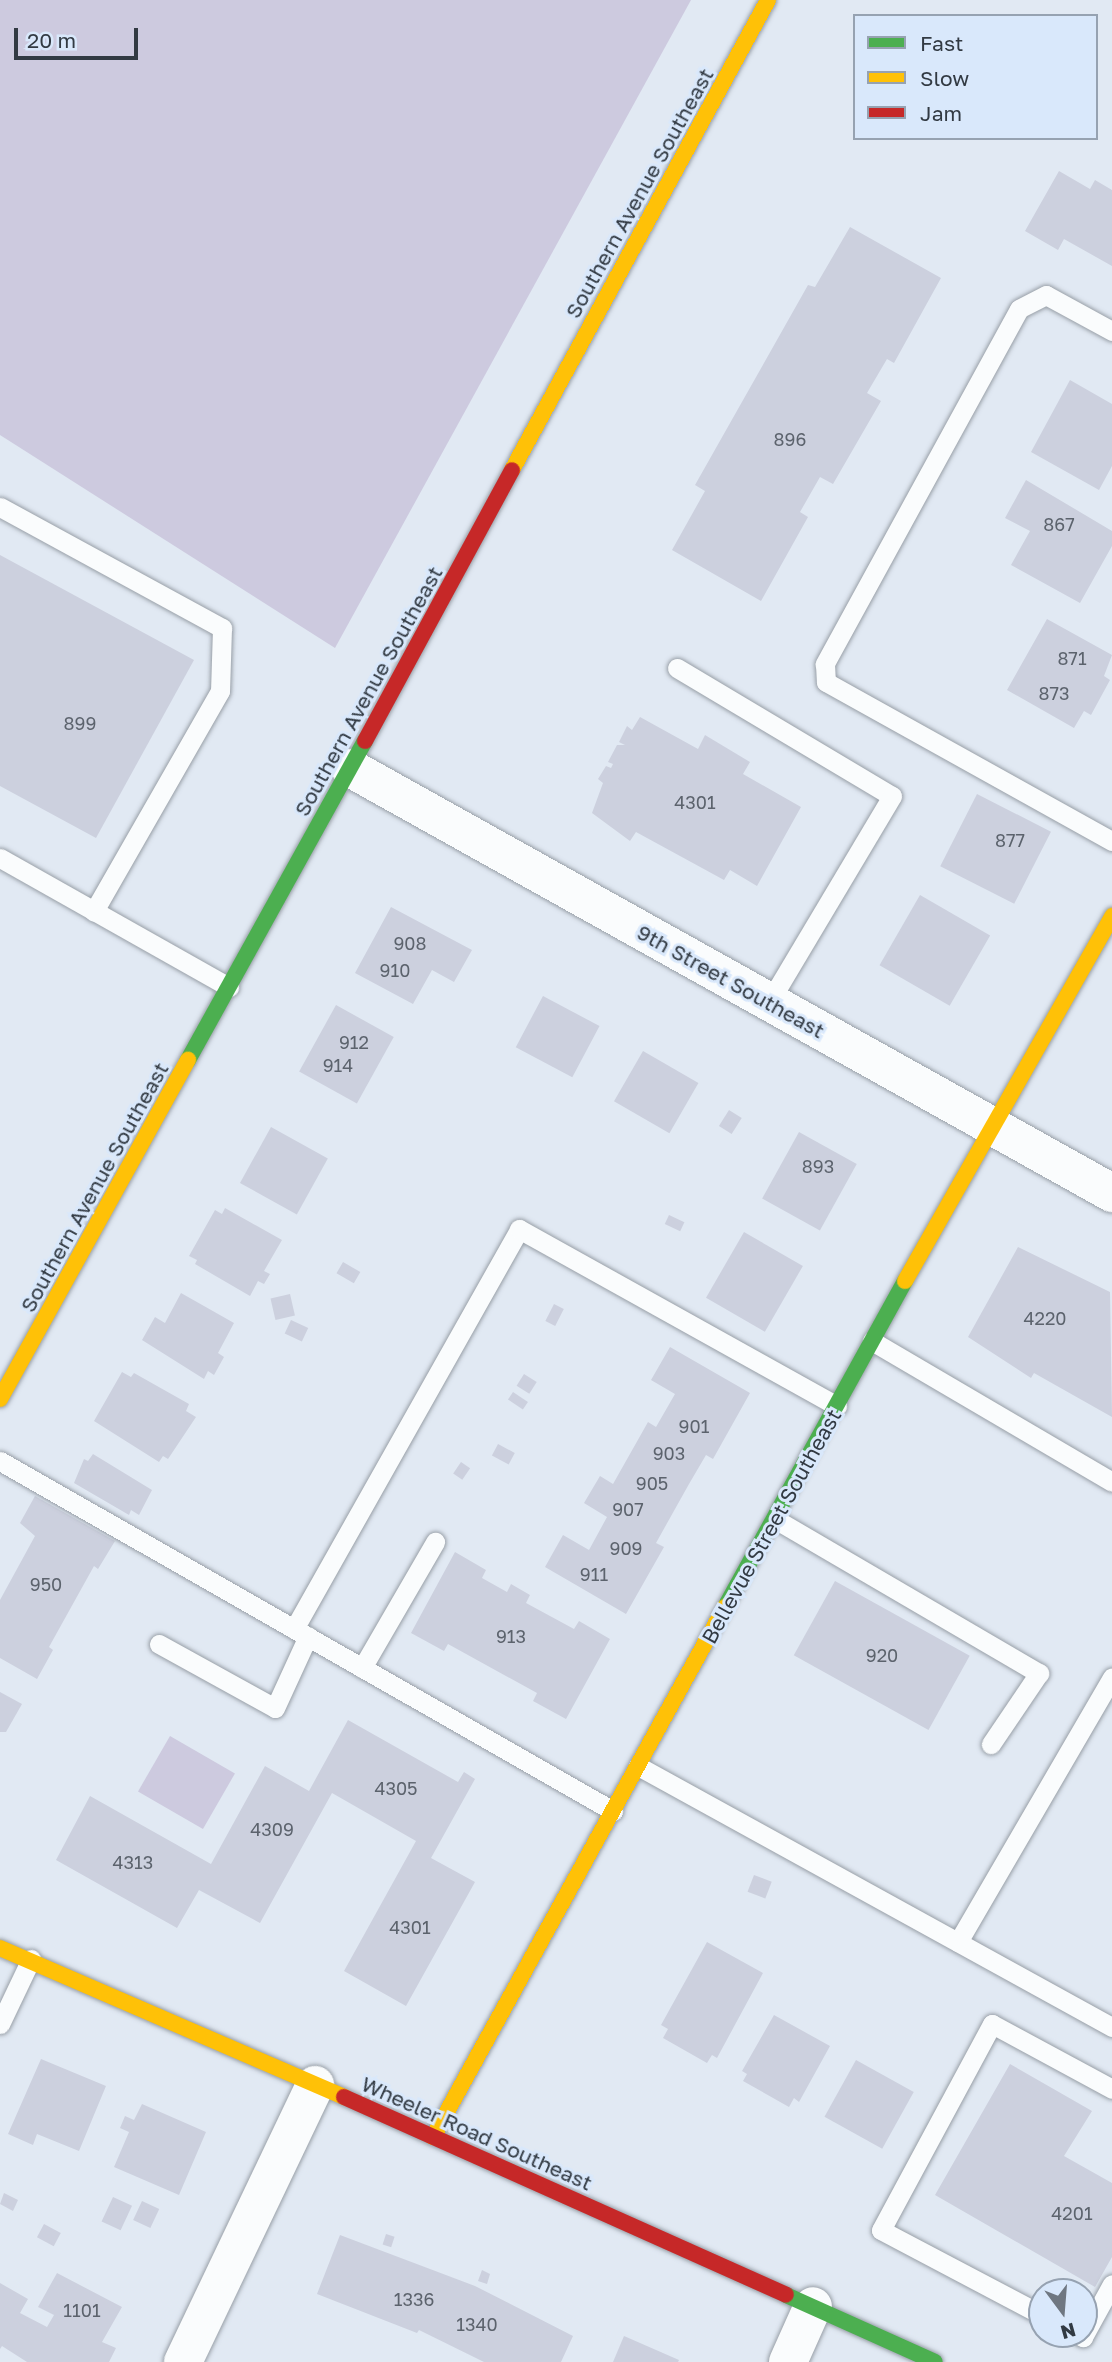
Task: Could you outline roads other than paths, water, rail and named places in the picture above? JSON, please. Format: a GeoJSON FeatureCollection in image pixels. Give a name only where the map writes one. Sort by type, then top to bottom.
{"type":"FeatureCollection","features":[{"type":"Feature","properties":{"kind":"main road","name":"Southern Avenue Southeast"},"geometry":{"type":"LineString","coordinates":[[0,1399],[350,768],[768,0]]}},
{"type":"Feature","properties":{"kind":"main road","name":"Bellevue Street Southeast"},"geometry":{"type":"LineString","coordinates":[[433,2137],[991,1126],[1112,916]]}},
{"type":"Feature","properties":{"kind":"main road","name":"Wheeler Road Southeast"},"geometry":{"type":"LineString","coordinates":[[0,1948],[31,1959],[935,2362]]}},
{"type":"Feature","properties":{"kind":"street","name":"9th Street Southeast"},"geometry":{"type":"LineString","coordinates":[[350,768],[1112,1193]]}},
{"type":"Feature","properties":{"kind":"street"},"geometry":{"type":"LineString","coordinates":[[183,2362],[315,2085]]}},
{"type":"Feature","properties":{"kind":"street"},"geometry":{"type":"LineString","coordinates":[[788,2362],[813,2306]]}},
{"type":"Feature","properties":{"kind":"lane"},"geometry":{"type":"LineString","coordinates":[[1112,331],[1046,295],[1019,309],[825,664],[826,682],[1112,841]]}},
{"type":"Feature","properties":{"kind":"lane"},"geometry":{"type":"LineString","coordinates":[[0,508],[222,628],[220,691],[94,911]]}},
{"type":"Feature","properties":{"kind":"lane"},"geometry":{"type":"LineString","coordinates":[[677,668],[892,796],[769,1002]]}},
{"type":"Feature","properties":{"kind":"lane"},"geometry":{"type":"LineString","coordinates":[[0,859],[229,987]]}},
{"type":"Feature","properties":{"kind":"lane"},"geometry":{"type":"LineString","coordinates":[[159,1644],[275,1708],[301,1632],[519,1229],[837,1406]]}},
{"type":"Feature","properties":{"kind":"lane"},"geometry":{"type":"LineString","coordinates":[[872,1341],[1112,1482]]}},
{"type":"Feature","properties":{"kind":"lane"},"geometry":{"type":"LineString","coordinates":[[0,1461],[613,1811]]}},
{"type":"Feature","properties":{"kind":"lane"},"geometry":{"type":"LineString","coordinates":[[775,1519],[1040,1674],[991,1744]]}},
{"type":"Feature","properties":{"kind":"lane"},"geometry":{"type":"LineString","coordinates":[[362,1668],[435,1542]]}},
{"type":"Feature","properties":{"kind":"lane"},"geometry":{"type":"LineString","coordinates":[[958,1942],[1112,1677]]}},
{"type":"Feature","properties":{"kind":"lane"},"geometry":{"type":"LineString","coordinates":[[638,1766],[1112,2027]]}},
{"type":"Feature","properties":{"kind":"lane"},"geometry":{"type":"LineString","coordinates":[[0,2024],[31,1959]]}},
{"type":"Feature","properties":{"kind":"lane"},"geometry":{"type":"LineString","coordinates":[[1028,2308],[881,2230],[992,2024],[1112,2088]]}},
{"type":"Feature","properties":{"kind":"lane"},"geometry":{"type":"LineString","coordinates":[[1098,2310],[1112,2284]]}}]}
